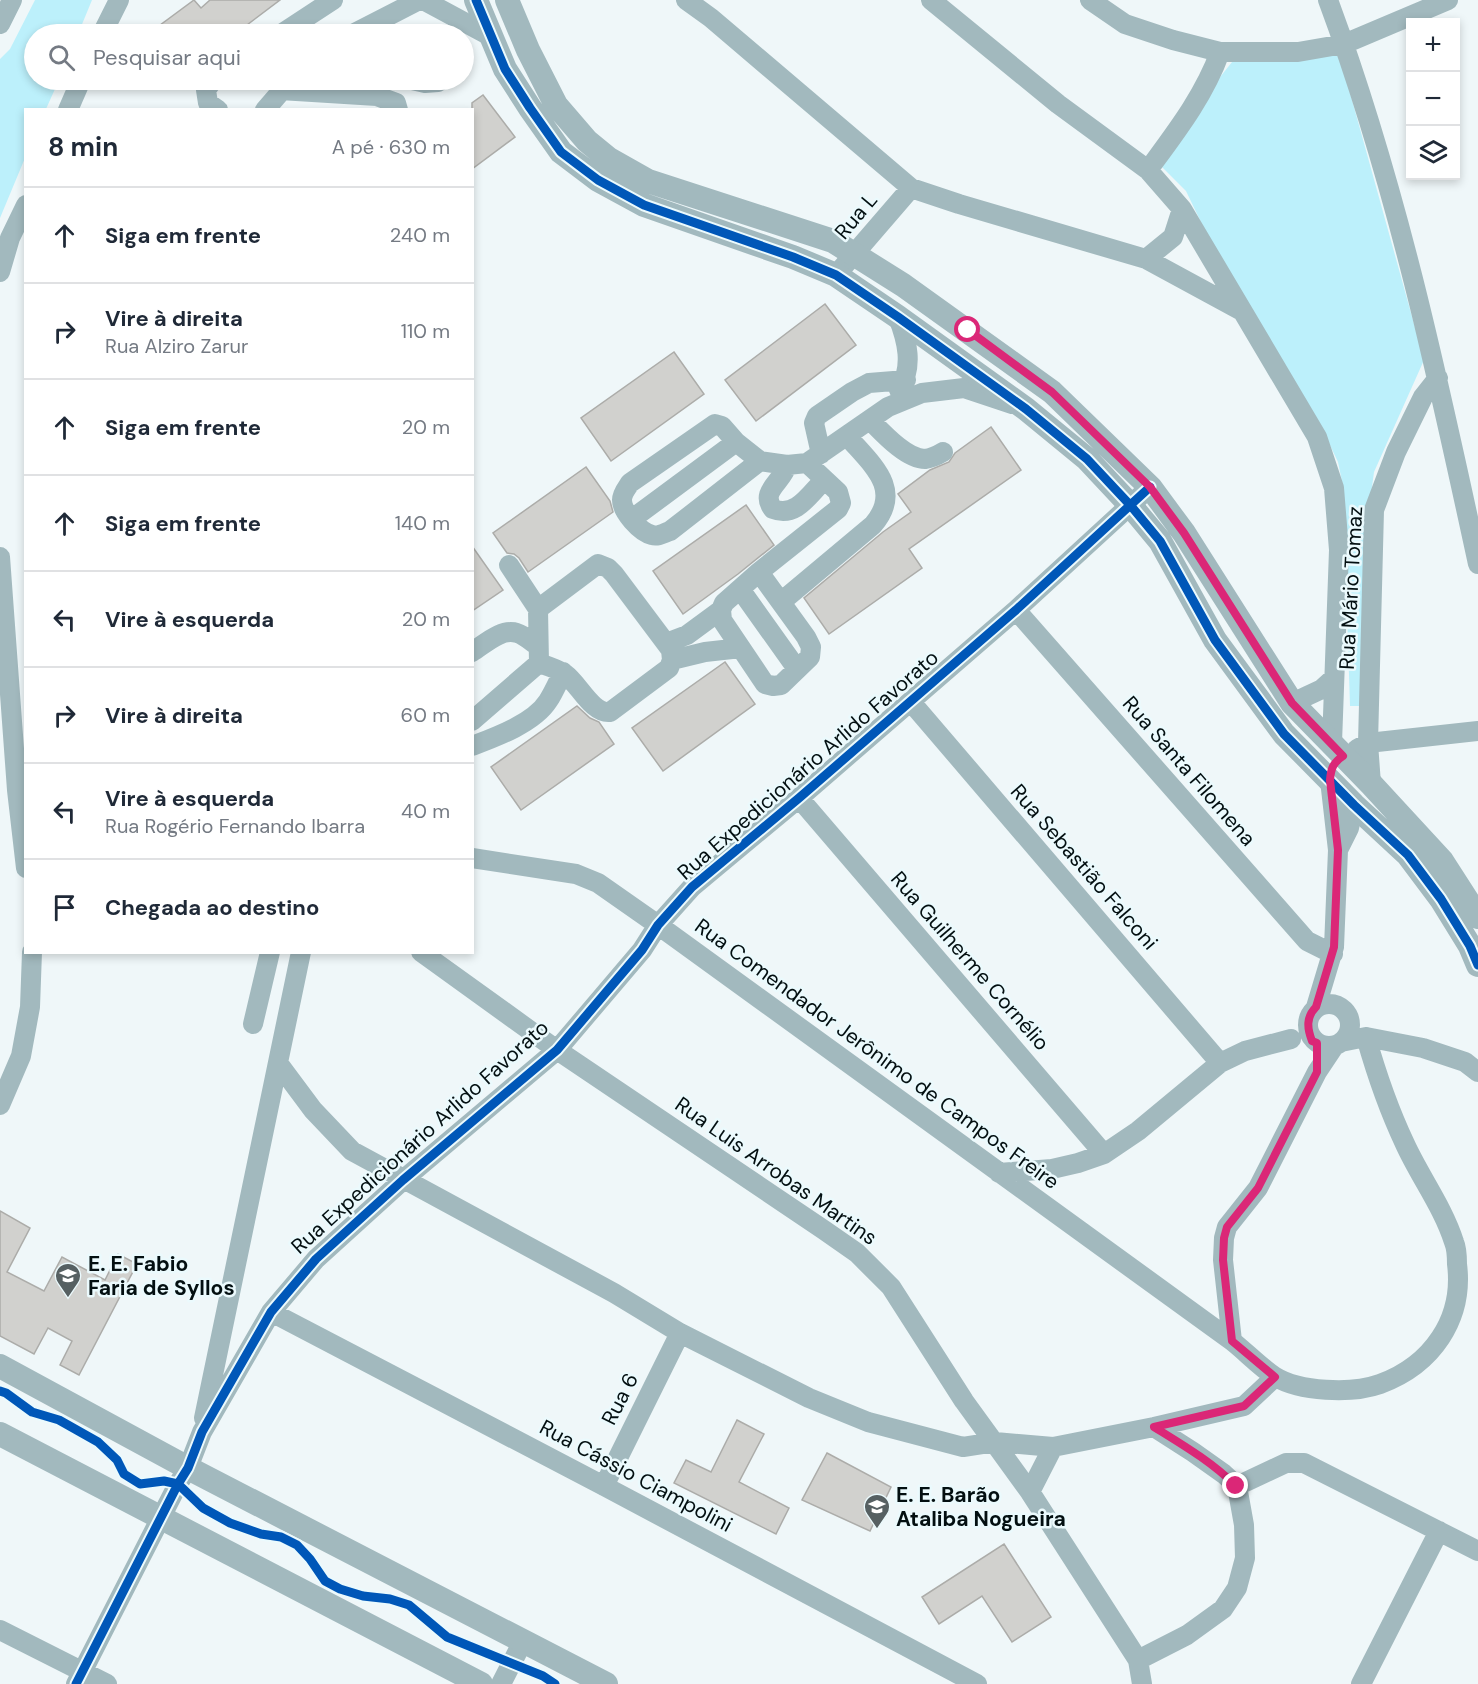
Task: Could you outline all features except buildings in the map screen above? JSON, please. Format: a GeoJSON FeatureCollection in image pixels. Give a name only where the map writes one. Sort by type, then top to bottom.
{"type":"FeatureCollection","features":[{"type":"Feature","properties":{"kind":"street"},"geometry":{"type":"LineString","coordinates":[[0,24],[12,0]]}},
{"type":"Feature","properties":{"kind":"street"},"geometry":{"type":"LineString","coordinates":[[107,24],[118,0]]}},
{"type":"Feature","properties":{"kind":"street"},"geometry":{"type":"LineString","coordinates":[[296,24],[333,0]]}},
{"type":"Feature","properties":{"kind":"street"},"geometry":{"type":"LineString","coordinates":[[380,24],[421,0],[467,24]]}},
{"type":"Feature","properties":{"kind":"street"},"geometry":{"type":"LineString","coordinates":[[476,0],[505,69],[561,152],[598,180],[644,205],[794,257],[836,275],[1026,409],[1087,459],[1160,541],[1215,640],[1284,734],[1353,806],[1408,855],[1441,899],[1470,946],[1478,965]]}},
{"type":"Feature","properties":{"kind":"street"},"geometry":{"type":"LineString","coordinates":[[507,0],[528,50],[556,105],[587,141],[609,159],[648,181],[833,241],[903,285],[1052,392],[1150,487],[1184,533],[1292,703],[1442,861],[1478,918]]}},
{"type":"Feature","properties":{"kind":"street"},"geometry":{"type":"LineString","coordinates":[[686,0],[711,18],[911,188],[1146,259],[1240,310]]}},
{"type":"Feature","properties":{"kind":"street"},"geometry":{"type":"LineString","coordinates":[[931,0],[1059,104],[1148,170],[1182,209],[1317,437],[1334,488],[1339,550],[1333,679],[1337,749],[1330,780],[1338,850],[1333,954],[1317,1072],[1258,1188],[1227,1227],[1224,1238],[1223,1260],[1232,1341]]}},
{"type":"Feature","properties":{"kind":"street"},"geometry":{"type":"LineString","coordinates":[[1090,0],[1125,24],[1220,52],[1298,52],[1344,44],[1448,0]]}},
{"type":"Feature","properties":{"kind":"street"},"geometry":{"type":"LineString","coordinates":[[1328,0],[1344,44],[1395,209],[1438,378],[1478,564]]}},
{"type":"Feature","properties":{"kind":"street"},"geometry":{"type":"LineString","coordinates":[[474,28],[490,36]]}},
{"type":"Feature","properties":{"kind":"street"},"geometry":{"type":"LineString","coordinates":[[1148,170],[1192,110],[1211,76],[1220,52]]}},
{"type":"Feature","properties":{"kind":"street"},"geometry":{"type":"LineString","coordinates":[[69,108],[77,90]]}},
{"type":"Feature","properties":{"kind":"street"},"geometry":{"type":"LineString","coordinates":[[206,90],[208,102],[216,108]]}},
{"type":"Feature","properties":{"kind":"street"},"geometry":{"type":"LineString","coordinates":[[267,108],[282,90]]}},
{"type":"Feature","properties":{"kind":"street"},"geometry":{"type":"LineString","coordinates":[[327,90],[377,96],[396,103],[397,108]]}},
{"type":"Feature","properties":{"kind":"street","name":"Rua L"},"geometry":{"type":"LineString","coordinates":[[836,275],[911,188]]}},
{"type":"Feature","properties":{"kind":"street"},"geometry":{"type":"LineString","coordinates":[[0,272],[10,238],[24,209]]}},
{"type":"Feature","properties":{"kind":"street"},"geometry":{"type":"LineString","coordinates":[[1146,259],[1173,237],[1182,209]]}},
{"type":"Feature","properties":{"kind":"street"},"geometry":{"type":"LineString","coordinates":[[888,407],[906,380],[908,359],[906,338],[898,317]]}},
{"type":"Feature","properties":{"kind":"street","name":"Rua Mário Tomaz"},"geometry":{"type":"LineString","coordinates":[[1371,784],[1368,744],[1374,510],[1400,443],[1423,397],[1438,378]]}},
{"type":"Feature","properties":{"kind":"street"},"geometry":{"type":"LineString","coordinates":[[759,572],[811,647],[810,657],[781,685],[772,687],[765,684],[722,620],[721,610],[724,603],[759,572],[838,509],[841,503],[838,492],[824,480],[814,459],[814,423],[817,416],[869,383],[906,380]]}},
{"type":"Feature","properties":{"kind":"street"},"geometry":{"type":"LineString","coordinates":[[760,461],[670,531],[661,535],[653,536],[645,532],[624,509],[622,500],[624,491],[630,483],[715,424],[722,426],[736,442],[760,461],[787,465],[814,459],[888,407],[922,393],[964,388],[1026,409]]}},
{"type":"Feature","properties":{"kind":"street"},"geometry":{"type":"LineString","coordinates":[[870,420],[890,441],[914,456],[924,459],[943,452]]}},
{"type":"Feature","properties":{"kind":"street"},"geometry":{"type":"LineString","coordinates":[[781,602],[873,525],[882,514],[886,502],[885,489],[879,473],[847,436]]}},
{"type":"Feature","properties":{"kind":"street"},"geometry":{"type":"LineString","coordinates":[[632,519],[736,442]]}},
{"type":"Feature","properties":{"kind":"street"},"geometry":{"type":"LineString","coordinates":[[787,465],[768,494],[768,502],[772,509],[788,512],[797,508],[824,480]]}},
{"type":"Feature","properties":{"kind":"street","name":"Rua Expedicionário Arlido Favorato"},"geometry":{"type":"LineString","coordinates":[[79,1678],[188,1468],[202,1432],[271,1312],[316,1259],[404,1180],[557,1050],[642,950],[658,925],[692,887],[911,702],[1016,610],[1150,487]]}},
{"type":"Feature","properties":{"kind":"street"},"geometry":{"type":"LineString","coordinates":[[0,557],[11,660],[24,837]]}},
{"type":"Feature","properties":{"kind":"street"},"geometry":{"type":"LineString","coordinates":[[474,651],[500,634],[517,633],[539,654],[574,681],[597,710],[604,713],[610,712],[669,668],[669,651],[608,568],[598,564],[538,609]]}},
{"type":"Feature","properties":{"kind":"street"},"geometry":{"type":"LineString","coordinates":[[474,717],[539,654],[538,609],[509,565]]}},
{"type":"Feature","properties":{"kind":"street"},"geometry":{"type":"LineString","coordinates":[[740,589],[797,669]]}},
{"type":"Feature","properties":{"kind":"street"},"geometry":{"type":"LineString","coordinates":[[669,651],[721,610]]}},
{"type":"Feature","properties":{"kind":"street","name":"Rua Santa Filomena"},"geometry":{"type":"LineString","coordinates":[[1016,610],[1307,941],[1333,954]]}},
{"type":"Feature","properties":{"kind":"street"},"geometry":{"type":"LineString","coordinates":[[669,651],[705,652],[741,648]]}},
{"type":"Feature","properties":{"kind":"street"},"geometry":{"type":"LineString","coordinates":[[474,745],[500,735],[536,713],[547,703],[563,672]]}},
{"type":"Feature","properties":{"kind":"street"},"geometry":{"type":"LineString","coordinates":[[1292,703],[1322,689],[1333,679]]}},
{"type":"Feature","properties":{"kind":"street","name":"Rua Sebastião Falconi"},"geometry":{"type":"LineString","coordinates":[[911,702],[1220,1063]]}},
{"type":"Feature","properties":{"kind":"street"},"geometry":{"type":"LineString","coordinates":[[1337,749],[1478,731]]}},
{"type":"Feature","properties":{"kind":"street"},"geometry":{"type":"LineString","coordinates":[[1338,850],[1349,828],[1353,806],[1369,791],[1371,784]]}},
{"type":"Feature","properties":{"kind":"street","name":"Rua Guilherme Cornélio"},"geometry":{"type":"LineString","coordinates":[[799,798],[1104,1154]]}},
{"type":"Feature","properties":{"kind":"street","name":"Rua Comendador Jerônimo de Campos Freire"},"geometry":{"type":"LineString","coordinates":[[474,858],[576,874],[598,883],[1232,1341],[1275,1377]]}},
{"type":"Feature","properties":{"kind":"street"},"geometry":{"type":"LineString","coordinates":[[0,1105],[21,1056],[30,1007],[32,954]]}},
{"type":"Feature","properties":{"kind":"street"},"geometry":{"type":"LineString","coordinates":[[253,1024],[270,954]]}},
{"type":"Feature","properties":{"kind":"street"},"geometry":{"type":"LineString","coordinates":[[202,1432],[301,954]]}},
{"type":"Feature","properties":{"kind":"street","name":"Rua Luis Arrobas Martins"},"geometry":{"type":"LineString","coordinates":[[424,954],[557,1050],[857,1253],[891,1287],[964,1401],[1030,1492],[1138,1660],[1142,1684]]}},
{"type":"Feature","properties":{"kind":"street"},"geometry":{"type":"LineString","coordinates":[[1321,1034],[1346,1037],[1345,1016],[1333,954]]}},
{"type":"Feature","properties":{"kind":"street"},"geometry":{"type":"LineString","coordinates":[[278,1063],[313,1110],[352,1151],[603,1287],[680,1333],[809,1398],[868,1422],[963,1447],[995,1442],[1053,1447],[1244,1406],[1275,1377],[1305,1387],[1326,1390],[1349,1390],[1377,1385],[1396,1378],[1416,1366],[1436,1345],[1457,1302],[1459,1278],[1455,1243],[1395,1122],[1380,1086],[1366,1037],[1345,1016],[1326,1004],[1321,1034]]}},
{"type":"Feature","properties":{"kind":"street"},"geometry":{"type":"LineString","coordinates":[[999,1173],[1052,1169],[1104,1154],[1138,1131],[1220,1063],[1245,1051],[1292,1039],[1321,1034],[1366,1037],[1423,1048],[1474,1065]]}},
{"type":"Feature","properties":{"kind":"street","name":"Rua Cássio Ciampolini"},"geometry":{"type":"LineString","coordinates":[[271,1312],[977,1684]]}},
{"type":"Feature","properties":{"kind":"street","name":"Rua 6"},"geometry":{"type":"LineString","coordinates":[[604,1486],[680,1333]]}},
{"type":"Feature","properties":{"kind":"street"},"geometry":{"type":"LineString","coordinates":[[0,1366],[188,1468],[606,1684]]}},
{"type":"Feature","properties":{"kind":"street"},"geometry":{"type":"LineString","coordinates":[[1138,1660],[1187,1635],[1223,1609],[1237,1588],[1245,1558],[1244,1525],[1236,1486],[1224,1474],[1154,1427]]}},
{"type":"Feature","properties":{"kind":"street"},"geometry":{"type":"LineString","coordinates":[[0,1434],[481,1684]]}},
{"type":"Feature","properties":{"kind":"street"},"geometry":{"type":"LineString","coordinates":[[1030,1492],[1053,1447]]}},
{"type":"Feature","properties":{"kind":"street"},"geometry":{"type":"LineString","coordinates":[[1236,1486],[1286,1463],[1304,1463],[1478,1551]]}},
{"type":"Feature","properties":{"kind":"street"},"geometry":{"type":"LineString","coordinates":[[1364,1683],[1439,1531]]}},
{"type":"Feature","properties":{"kind":"street"},"geometry":{"type":"LineString","coordinates":[[0,1630],[79,1678],[107,1684]]}},
{"type":"Feature","properties":{"kind":"street"},"geometry":{"type":"LineString","coordinates":[[501,1684],[524,1641]]}},
{"type":"Feature","properties":{"kind":"shaded area"},"geometry":{"type":"Polygon","coordinates":[[[35,0],[92,0],[82,24],[24,24],[24,90],[55,90],[46,108],[24,108],[24,160],[0,218],[0,59],[10,49],[35,0]]]}},
{"type":"Feature","properties":{"kind":"shaded area"},"geometry":{"type":"Polygon","coordinates":[[[1339,53],[1424,360],[1374,472],[1368,517],[1366,706],[1350,706],[1343,486],[1338,462],[1319,422],[1224,270],[1186,191],[1161,166],[1170,140],[1236,57],[1339,53]]]}},
{"type":"Feature","properties":{"kind":"cycle path"},"geometry":{"type":"LineString","coordinates":[[476,0],[505,69],[530,108],[561,152],[598,180],[644,205],[793,257],[836,275],[1026,409],[1087,459],[1160,541],[1215,640],[1284,734],[1354,805],[1408,855],[1441,899],[1470,946],[1478,965]]}},
{"type":"Feature","properties":{"kind":"cycle path"},"geometry":{"type":"LineString","coordinates":[[76,1684],[188,1468],[202,1432],[271,1312],[316,1259],[403,1180],[557,1050],[642,950],[658,925],[692,887],[799,798],[1016,610],[1150,487]]}},
{"type":"Feature","properties":{"kind":"cycle path"},"geometry":{"type":"LineString","coordinates":[[0,1391],[32,1412],[59,1420],[98,1442],[117,1460],[124,1474],[140,1484],[164,1481],[178,1484],[203,1508],[230,1523],[261,1534],[281,1537],[297,1545],[325,1581],[340,1589],[409,1605],[447,1637],[543,1676],[555,1684]]}},
{"type":"Feature","properties":{"kind":"place","name":"E. E. Fabio Faria de Syllos"},"geometry":{"type":"Point","coordinates":[68,1299]}},
{"type":"Feature","properties":{"kind":"place","name":"E. E. Barão Ataliba Nogueira"},"geometry":{"type":"Point","coordinates":[877,1530]}},
{"type":"Feature","properties":{"kind":"route"},"geometry":{"type":"LineString","coordinates":[[968,330],[1052,392],[1150,487],[1184,533],[1292,703],[1343,756],[1335,761],[1331,768],[1330,780],[1338,850],[1334,947],[1316,1007],[1307,1023],[1312,1041],[1317,1043],[1317,1072],[1258,1188],[1227,1227],[1224,1238],[1223,1260],[1232,1341],[1275,1377],[1244,1406],[1154,1427],[1224,1474],[1236,1486]]}}]}
